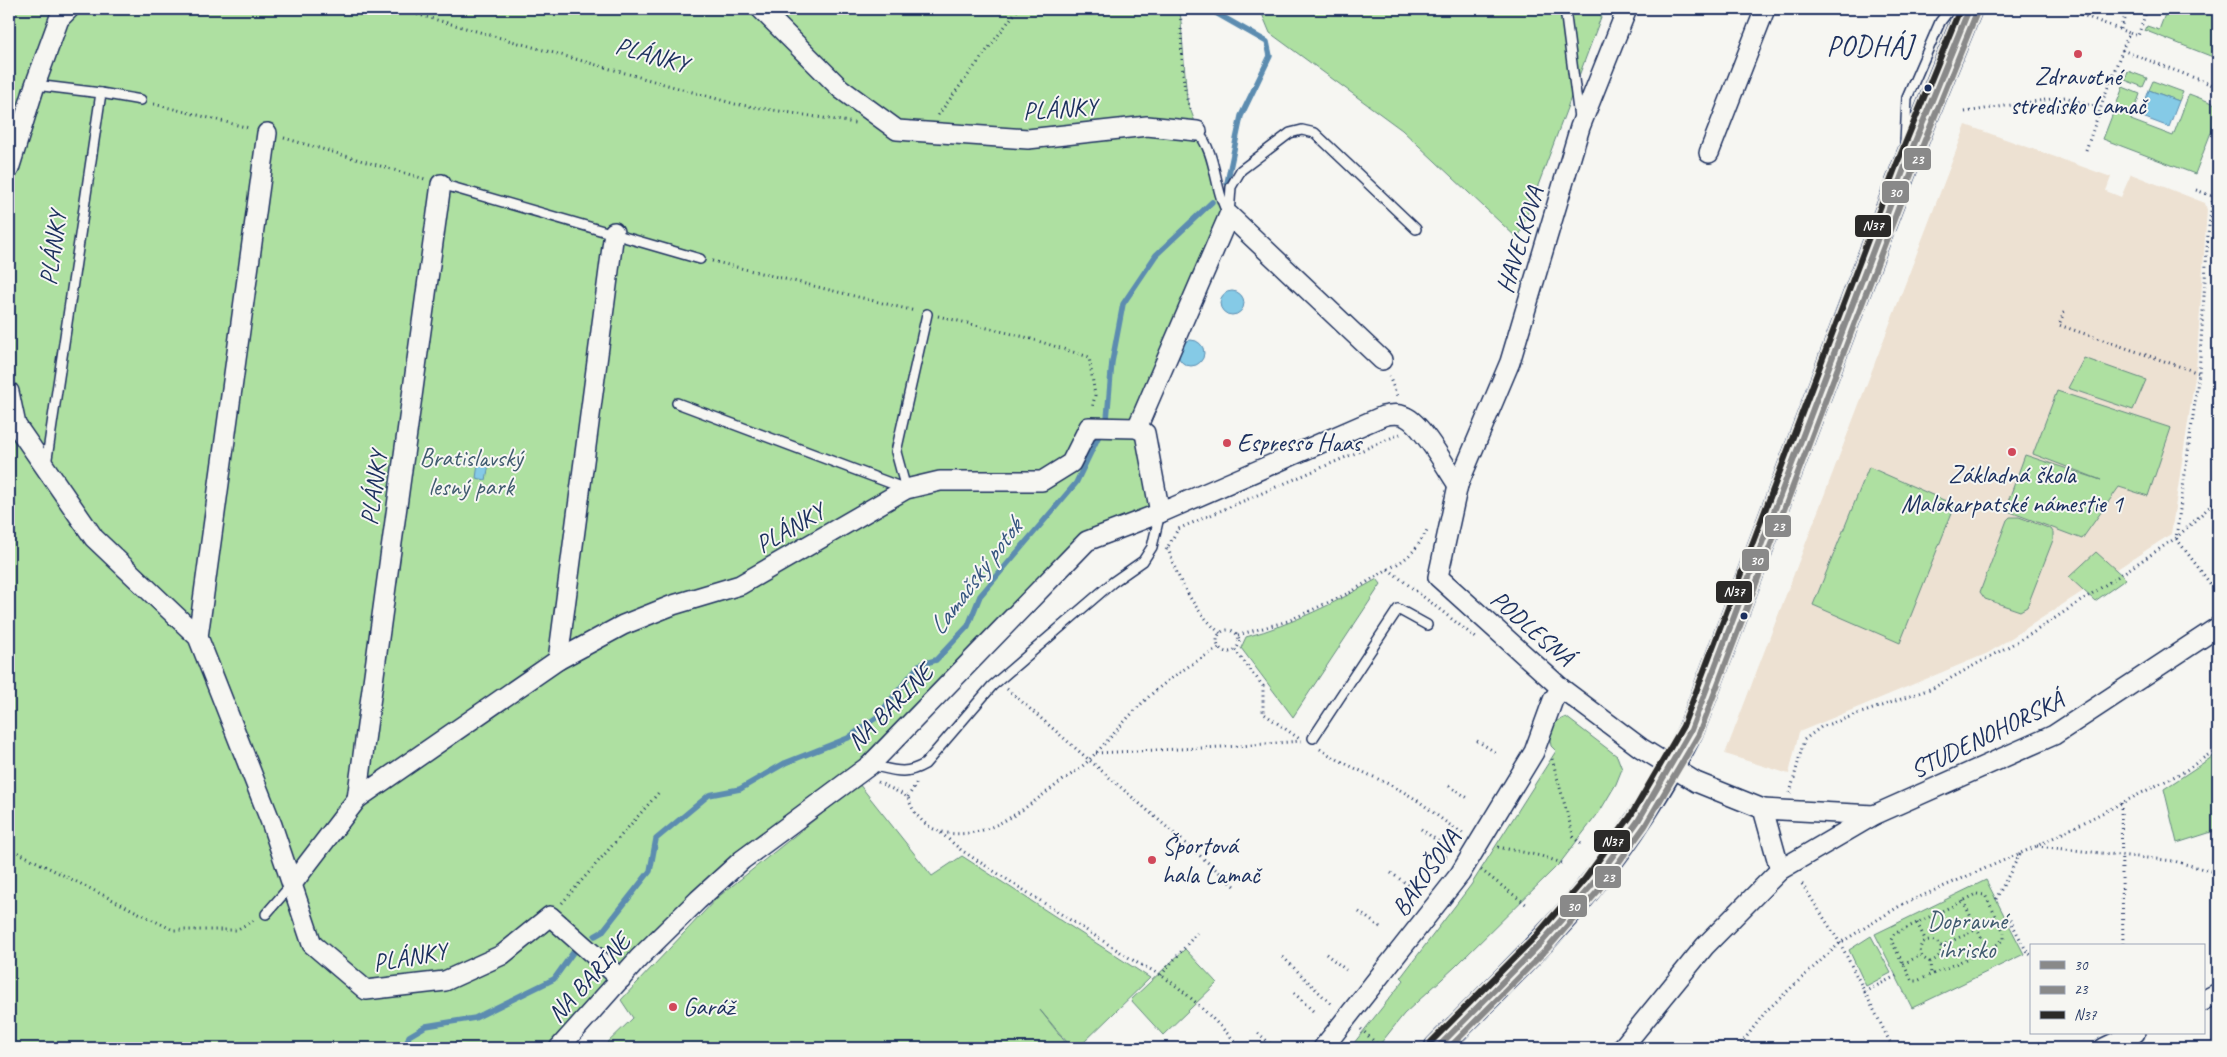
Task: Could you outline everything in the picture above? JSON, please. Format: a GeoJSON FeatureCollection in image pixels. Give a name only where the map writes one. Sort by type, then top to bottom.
{"type":"FeatureCollection","features":[{"type":"Feature","properties":{"kind":"street"},"geometry":{"type":"LineString","coordinates":[[9,169],[35,85],[59,19],[69,9]]}},
{"type":"Feature","properties":{"kind":"street","name":"PLÁNKY"},"geometry":{"type":"LineString","coordinates":[[761,9],[841,89],[897,130],[1028,139],[1147,126],[1197,131]]}},
{"type":"Feature","properties":{"kind":"street","name":"HAVELKOVA"},"geometry":{"type":"LineString","coordinates":[[1458,485],[1510,362],[1580,127],[1627,9]]}},
{"type":"Feature","properties":{"kind":"street"},"geometry":{"type":"LineString","coordinates":[[1709,153],[1765,9]]}},
{"type":"Feature","properties":{"kind":"street"},"geometry":{"type":"LineString","coordinates":[[1438,1048],[1574,906],[1626,838],[1672,768],[1691,730],[1904,169],[1968,9]]}},
{"type":"Feature","properties":{"kind":"street","name":"PLÁNKY"},"geometry":{"type":"LineString","coordinates":[[198,637],[267,133]]}},
{"type":"Feature","properties":{"kind":"street","name":"PLÁNKY"},"geometry":{"type":"LineString","coordinates":[[357,799],[441,184]]}},
{"type":"Feature","properties":{"kind":"street"},"geometry":{"type":"LineString","coordinates":[[1137,428],[1230,215],[1382,360]]}},
{"type":"Feature","properties":{"kind":"street"},"geometry":{"type":"LineString","coordinates":[[558,660],[614,232]]}},
{"type":"Feature","properties":{"kind":"street","name":"PLÁNKY"},"geometry":{"type":"LineString","coordinates":[[9,392],[16,425],[45,470],[94,538],[198,637],[272,826],[312,944],[366,990],[445,981],[502,955],[550,916]]}},
{"type":"Feature","properties":{"kind":"street","name":"NA BARINE"},"geometry":{"type":"LineString","coordinates":[[559,1048],[621,979],[698,900],[742,860],[864,769],[1087,542],[1160,513],[1384,416],[1395,414],[1407,417],[1420,429],[1458,485]]}},
{"type":"Feature","properties":{"kind":"street"},"geometry":{"type":"LineString","coordinates":[[1090,426],[1137,428],[1145,433],[1160,513]]}},
{"type":"Feature","properties":{"kind":"street","name":"PLÁNKY"},"geometry":{"type":"LineString","coordinates":[[292,884],[357,799],[558,660],[624,625],[648,615],[673,605],[740,586],[906,489],[940,481],[1042,481],[1072,463],[1090,426]]}},
{"type":"Feature","properties":{"kind":"street","name":"PODLESNÁ"},"geometry":{"type":"LineString","coordinates":[[1458,485],[1438,577],[1561,688],[1641,748],[1672,768]]}},
{"type":"Feature","properties":{"kind":"street","name":"STUDENOHORSKÁ"},"geometry":{"type":"LineString","coordinates":[[1622,1048],[1705,946],[1780,870],[1874,815],[2054,735],[2218,627]]}},
{"type":"Feature","properties":{"kind":"street","name":"BAKOŠOVA"},"geometry":{"type":"LineString","coordinates":[[1324,1048],[1460,874],[1534,752],[1553,700],[1561,688]]}},
{"type":"Feature","properties":{"kind":"street","name":"STUDENOHORSKÁ"},"geometry":{"type":"LineString","coordinates":[[1672,768],[1696,782],[1763,809],[1874,815]]}},
{"type":"Feature","properties":{"kind":"street"},"geometry":{"type":"LineString","coordinates":[[1763,809],[1780,870]]}},
{"type":"Feature","properties":{"kind":"street"},"geometry":{"type":"LineString","coordinates":[[550,916],[621,979]]}},
{"type":"Feature","properties":{"kind":"street"},"geometry":{"type":"LineString","coordinates":[[2204,1000],[2218,993]]}},
{"type":"Feature","properties":{"kind":"street"},"geometry":{"type":"LineString","coordinates":[[2104,1048],[2133,1034]]}},
{"type":"Feature","properties":{"kind":"lane"},"geometry":{"type":"LineString","coordinates":[[1565,9],[1580,127]]}},
{"type":"Feature","properties":{"kind":"lane"},"geometry":{"type":"LineString","coordinates":[[1904,169],[1908,98],[1940,22],[1950,9]]}},
{"type":"Feature","properties":{"kind":"lane"},"geometry":{"type":"LineString","coordinates":[[35,85],[141,100]]}},
{"type":"Feature","properties":{"kind":"lane","name":"PLÁNKY"},"geometry":{"type":"LineString","coordinates":[[45,470],[101,93]]}},
{"type":"Feature","properties":{"kind":"lane"},"geometry":{"type":"LineString","coordinates":[[1230,215],[1231,187],[1241,170],[1290,133],[1302,130],[1315,133],[1416,229]]}},
{"type":"Feature","properties":{"kind":"lane"},"geometry":{"type":"LineString","coordinates":[[1197,131],[1206,141],[1222,202],[1230,215]]}},
{"type":"Feature","properties":{"kind":"lane"},"geometry":{"type":"LineString","coordinates":[[441,184],[700,258]]}},
{"type":"Feature","properties":{"kind":"lane"},"geometry":{"type":"LineString","coordinates":[[906,489],[896,452],[927,314]]}},
{"type":"Feature","properties":{"kind":"lane"},"geometry":{"type":"LineString","coordinates":[[677,403],[906,489]]}},
{"type":"Feature","properties":{"kind":"lane"},"geometry":{"type":"LineString","coordinates":[[864,769],[901,772],[912,771],[925,764],[992,686],[1113,582],[1143,561],[1152,547],[1160,513]]}},
{"type":"Feature","properties":{"kind":"lane"},"geometry":{"type":"LineString","coordinates":[[1311,740],[1398,610],[1427,625]]}},
{"type":"Feature","properties":{"kind":"lane","name":"PLÁNKY"},"geometry":{"type":"LineString","coordinates":[[266,914],[292,884]]}},
{"type":"Feature","properties":{"kind":"path","name":"PLÁNKY"},"geometry":{"type":"LineString","coordinates":[[398,9],[734,104],[859,124]]}},
{"type":"Feature","properties":{"kind":"path"},"geometry":{"type":"LineString","coordinates":[[926,132],[1018,9]]}},
{"type":"Feature","properties":{"kind":"path"},"geometry":{"type":"LineString","coordinates":[[1180,9],[1183,72],[1187,100],[1197,131]]}},
{"type":"Feature","properties":{"kind":"path"},"geometry":{"type":"LineString","coordinates":[[2067,9],[2138,36],[2147,9]]}},
{"type":"Feature","properties":{"kind":"path"},"geometry":{"type":"LineString","coordinates":[[2120,29],[2128,9]]}},
{"type":"Feature","properties":{"kind":"path"},"geometry":{"type":"LineString","coordinates":[[2086,150],[2129,33]]}},
{"type":"Feature","properties":{"kind":"path"},"geometry":{"type":"LineString","coordinates":[[2122,50],[2218,87]]}},
{"type":"Feature","properties":{"kind":"path"},"geometry":{"type":"LineString","coordinates":[[1964,112],[2065,97],[2092,106],[2103,100]]}},
{"type":"Feature","properties":{"kind":"path"},"geometry":{"type":"LineString","coordinates":[[141,100],[267,133],[441,184]]}},
{"type":"Feature","properties":{"kind":"path"},"geometry":{"type":"LineString","coordinates":[[2218,182],[2213,196],[2208,234],[2199,373],[2176,538],[2218,594]]}},
{"type":"Feature","properties":{"kind":"path"},"geometry":{"type":"LineString","coordinates":[[2196,190],[2218,198]]}},
{"type":"Feature","properties":{"kind":"path"},"geometry":{"type":"LineString","coordinates":[[700,258],[1025,338],[1089,357],[1095,395],[1090,426]]}},
{"type":"Feature","properties":{"kind":"path"},"geometry":{"type":"LineString","coordinates":[[2064,312],[2059,325],[2199,373]]}},
{"type":"Feature","properties":{"kind":"path"},"geometry":{"type":"LineString","coordinates":[[1382,360],[1397,398]]}},
{"type":"Feature","properties":{"kind":"path"},"geometry":{"type":"LineString","coordinates":[[1161,555],[1168,548],[1178,529],[1395,435],[1406,434]]}},
{"type":"Feature","properties":{"kind":"path"},"geometry":{"type":"LineString","coordinates":[[1790,793],[1804,740],[1821,727],[1941,683],[2031,634],[2176,538],[2218,499]]}},
{"type":"Feature","properties":{"kind":"path"},"geometry":{"type":"LineString","coordinates":[[1238,635],[1288,621],[1350,592],[1406,560],[1419,546],[1431,520]]}},
{"type":"Feature","properties":{"kind":"path"},"geometry":{"type":"LineString","coordinates":[[1168,548],[1176,575],[1203,619],[1220,633]]}},
{"type":"Feature","properties":{"kind":"path"},"geometry":{"type":"LineString","coordinates":[[1388,569],[1478,640]]}},
{"type":"Feature","properties":{"kind":"path"},"geometry":{"type":"LineString","coordinates":[[1227,629],[1234,631],[1238,635],[1239,644],[1234,650],[1227,652],[1219,648],[1217,638],[1220,633],[1227,629]]}},
{"type":"Feature","properties":{"kind":"path"},"geometry":{"type":"LineString","coordinates":[[864,769],[908,797],[912,809],[929,827],[941,832],[956,834],[975,832],[1001,823],[1089,760],[1153,693],[1186,667],[1219,648]]}},
{"type":"Feature","properties":{"kind":"path"},"geometry":{"type":"LineString","coordinates":[[1234,650],[1263,686],[1263,713],[1302,741]]}},
{"type":"Feature","properties":{"kind":"path"},"geometry":{"type":"LineString","coordinates":[[1004,686],[1235,886]]}},
{"type":"Feature","properties":{"kind":"path"},"geometry":{"type":"LineString","coordinates":[[1096,753],[1242,746],[1311,740]]}},
{"type":"Feature","properties":{"kind":"path"},"geometry":{"type":"LineString","coordinates":[[1477,741],[1497,753]]}},
{"type":"Feature","properties":{"kind":"path"},"geometry":{"type":"LineString","coordinates":[[1317,747],[1338,761],[1408,794],[1450,826],[1480,842],[1541,856],[1565,864]]}},
{"type":"Feature","properties":{"kind":"path"},"geometry":{"type":"LineString","coordinates":[[1738,1048],[1766,1011],[1840,943],[1902,904],[2037,846],[2185,771],[2218,748]]}},
{"type":"Feature","properties":{"kind":"path"},"geometry":{"type":"LineString","coordinates":[[1550,753],[1574,838],[1582,844]]}},
{"type":"Feature","properties":{"kind":"path"},"geometry":{"type":"LineString","coordinates":[[908,797],[918,780]]}},
{"type":"Feature","properties":{"kind":"path"},"geometry":{"type":"LineString","coordinates":[[1449,786],[1468,798]]}},
{"type":"Feature","properties":{"kind":"path"},"geometry":{"type":"LineString","coordinates":[[550,916],[660,791]]}},
{"type":"Feature","properties":{"kind":"path"},"geometry":{"type":"LineString","coordinates":[[2121,803],[2124,944]]}},
{"type":"Feature","properties":{"kind":"path"},"geometry":{"type":"LineString","coordinates":[[1421,828],[1439,842]]}},
{"type":"Feature","properties":{"kind":"path"},"geometry":{"type":"LineString","coordinates":[[941,832],[969,855],[1139,964],[1162,975],[1242,1048]]}},
{"type":"Feature","properties":{"kind":"path"},"geometry":{"type":"LineString","coordinates":[[2037,846],[2174,861],[2218,873]]}},
{"type":"Feature","properties":{"kind":"path"},"geometry":{"type":"LineString","coordinates":[[9,848],[173,930],[236,930],[266,914]]}},
{"type":"Feature","properties":{"kind":"path"},"geometry":{"type":"LineString","coordinates":[[1996,899],[2020,854]]}},
{"type":"Feature","properties":{"kind":"path"},"geometry":{"type":"LineString","coordinates":[[1468,860],[1526,905]]}},
{"type":"Feature","properties":{"kind":"path"},"geometry":{"type":"LineString","coordinates":[[1391,873],[1410,886]]}},
{"type":"Feature","properties":{"kind":"path"},"geometry":{"type":"LineString","coordinates":[[1802,884],[1840,943],[1893,1048]]}},
{"type":"Feature","properties":{"kind":"path"},"geometry":{"type":"LineString","coordinates":[[1977,894],[1985,895],[2004,932],[2004,939],[1987,949],[1918,981],[1912,981],[1891,940],[1894,934],[1917,923],[1977,894]]}},
{"type":"Feature","properties":{"kind":"path"},"geometry":{"type":"LineString","coordinates":[[1963,901],[1987,949]]}},
{"type":"Feature","properties":{"kind":"path"},"geometry":{"type":"LineString","coordinates":[[1359,912],[1380,928]]}},
{"type":"Feature","properties":{"kind":"path"},"geometry":{"type":"LineString","coordinates":[[2006,919],[2009,918],[2030,954]]}},
{"type":"Feature","properties":{"kind":"path"},"geometry":{"type":"LineString","coordinates":[[1917,923],[1926,940]]}},
{"type":"Feature","properties":{"kind":"path"},"geometry":{"type":"LineString","coordinates":[[1941,946],[1977,929]]}},
{"type":"Feature","properties":{"kind":"path"},"geometry":{"type":"LineString","coordinates":[[1162,975],[1197,933]]}},
{"type":"Feature","properties":{"kind":"path"},"geometry":{"type":"LineString","coordinates":[[1926,940],[1936,941],[1941,946],[1941,954],[1930,962]]}},
{"type":"Feature","properties":{"kind":"path"},"geometry":{"type":"LineString","coordinates":[[1926,940],[1921,946],[1921,955],[1926,961],[1930,962]]}},
{"type":"Feature","properties":{"kind":"path"},"geometry":{"type":"LineString","coordinates":[[1326,954],[1346,970]]}},
{"type":"Feature","properties":{"kind":"path"},"geometry":{"type":"LineString","coordinates":[[1903,964],[1921,955]]}},
{"type":"Feature","properties":{"kind":"path"},"geometry":{"type":"LineString","coordinates":[[1283,957],[1348,1019]]}},
{"type":"Feature","properties":{"kind":"path"},"geometry":{"type":"LineString","coordinates":[[1930,962],[1931,975]]}},
{"type":"Feature","properties":{"kind":"path"},"geometry":{"type":"LineString","coordinates":[[1864,992],[1896,976]]}},
{"type":"Feature","properties":{"kind":"path"},"geometry":{"type":"LineString","coordinates":[[1294,993],[1313,1011]]}},
{"type":"Feature","properties":{"kind":"path"},"geometry":{"type":"LineString","coordinates":[[1258,1033],[1275,1048]]}},
{"type":"Feature","properties":{"kind":"path"},"geometry":{"type":"LineString","coordinates":[[1369,1037],[1381,1048]]}},
{"type":"Feature","properties":{"kind":"shaded area","name":"Základná škola Malokarpatské námestie 1"},"geometry":{"type":"Polygon","coordinates":[[[1966,125],[2111,177],[2106,191],[2121,197],[2131,174],[2205,203],[2207,210],[2196,370],[2171,534],[1988,653],[1799,732],[1789,774],[1725,754],[1966,125]]]}},
{"type":"Feature","properties":{"kind":"green space","name":"Bratislavský lesný park"},"geometry":{"type":"Polygon","coordinates":[[[9,9],[1180,9],[1187,100],[1229,215],[1137,428],[1160,513],[1087,542],[859,773],[735,852],[550,1048],[9,1048],[9,9]]]}},
{"type":"Feature","properties":{"kind":"green space"},"geometry":{"type":"Polygon","coordinates":[[[1260,9],[1604,9],[1518,239],[1402,130],[1270,33],[1260,9]]]}},
{"type":"Feature","properties":{"kind":"green space"},"geometry":{"type":"Polygon","coordinates":[[[2167,9],[2218,9],[2218,59],[2149,32],[2149,30],[2145,31],[2147,26],[2159,30],[2167,9]]]}},
{"type":"Feature","properties":{"kind":"green space"},"geometry":{"type":"Polygon","coordinates":[[[2128,71],[2147,78],[2143,87],[2125,80],[2128,71]]]}},
{"type":"Feature","properties":{"kind":"green space"},"geometry":{"type":"Polygon","coordinates":[[[2153,81],[2183,92],[2179,101],[2149,90],[2153,81]]]}},
{"type":"Feature","properties":{"kind":"green space"},"geometry":{"type":"Polygon","coordinates":[[[2123,87],[2140,94],[2131,120],[2173,136],[2189,94],[2218,105],[2218,114],[2195,174],[2103,139],[2123,87]]]}},
{"type":"Feature","properties":{"kind":"green space"},"geometry":{"type":"Polygon","coordinates":[[[2084,358],[2146,380],[2133,410],[2068,388],[2084,358]]]}},
{"type":"Feature","properties":{"kind":"green space"},"geometry":{"type":"Polygon","coordinates":[[[2057,391],[2171,428],[2148,496],[2119,487],[2082,539],[2005,510],[2025,455],[2101,480],[2033,454],[2057,391]]]}},
{"type":"Feature","properties":{"kind":"green space"},"geometry":{"type":"Polygon","coordinates":[[[1869,467],[1955,505],[1900,643],[1813,605],[1869,467]]]}},
{"type":"Feature","properties":{"kind":"green space"},"geometry":{"type":"Polygon","coordinates":[[[2010,517],[2019,517],[2051,529],[2053,532],[2053,540],[2027,607],[2020,611],[1985,599],[1980,592],[2007,520],[2010,517]]]}},
{"type":"Feature","properties":{"kind":"green space"},"geometry":{"type":"Polygon","coordinates":[[[2096,552],[2126,579],[2095,601],[2069,577],[2096,552]]]}},
{"type":"Feature","properties":{"kind":"green space"},"geometry":{"type":"Polygon","coordinates":[[[1377,579],[1381,584],[1293,717],[1241,648],[1246,637],[1280,626],[1313,612],[1377,579]]]}},
{"type":"Feature","properties":{"kind":"green space"},"geometry":{"type":"Polygon","coordinates":[[[1566,717],[1617,756],[1622,769],[1616,784],[1600,811],[1560,863],[1455,967],[1404,1014],[1377,1048],[1350,1048],[1404,980],[1401,977],[1471,885],[1556,751],[1551,746],[1548,728],[1566,717]]]}},
{"type":"Feature","properties":{"kind":"green space"},"geometry":{"type":"Polygon","coordinates":[[[2218,753],[2218,830],[2177,843],[2164,789],[2218,753]]]}},
{"type":"Feature","properties":{"kind":"green space"},"geometry":{"type":"Polygon","coordinates":[[[859,784],[932,876],[962,856],[1150,978],[1078,1048],[1072,1048],[1040,1010],[1070,1048],[602,1048],[633,1018],[621,1000],[717,898],[859,784]]]}},
{"type":"Feature","properties":{"kind":"green space","name":"Dopravné ihrisko"},"geometry":{"type":"Polygon","coordinates":[[[1986,880],[2024,954],[1912,1008],[1875,934],[1986,880]]]}},
{"type":"Feature","properties":{"kind":"green space"},"geometry":{"type":"Polygon","coordinates":[[[1871,936],[1891,973],[1866,986],[1849,950],[1871,936]]]}},
{"type":"Feature","properties":{"kind":"green space"},"geometry":{"type":"Polygon","coordinates":[[[1185,949],[1217,983],[1163,1035],[1131,1000],[1185,949]]]}},
{"type":"Feature","properties":{"kind":"water"},"geometry":{"type":"Polygon","coordinates":[[[2149,90],[2179,101],[2169,127],[2140,116],[2149,90]]]}},
{"type":"Feature","properties":{"kind":"water"},"geometry":{"type":"Polygon","coordinates":[[[1232,291],[1237,292],[1243,298],[1243,308],[1237,314],[1232,315],[1227,314],[1221,308],[1220,303],[1221,298],[1227,292],[1232,291]]]}},
{"type":"Feature","properties":{"kind":"water"},"geometry":{"type":"Polygon","coordinates":[[[1191,340],[1200,344],[1204,353],[1200,362],[1191,366],[1182,362],[1178,353],[1182,344],[1191,340]]]}},
{"type":"Feature","properties":{"kind":"water"},"geometry":{"type":"Polygon","coordinates":[[[479,457],[490,459],[486,480],[476,478],[479,457]]]}},
{"type":"Feature","properties":{"kind":"waterway","name":"Lamačský potok"},"geometry":{"type":"LineString","coordinates":[[1209,9],[1267,42],[1270,56],[1241,116],[1227,183]]}},
{"type":"Feature","properties":{"kind":"waterway","name":"Lamačský potok"},"geometry":{"type":"LineString","coordinates":[[595,936],[602,932],[650,871],[656,839],[709,795],[740,789],[785,763],[848,738],[877,717],[919,665],[936,660],[968,626],[980,596],[1076,483],[1107,419],[1112,362],[1123,304],[1156,255],[1212,202]]}},
{"type":"Feature","properties":{"kind":"waterway","name":"Lamačský potok"},"geometry":{"type":"LineString","coordinates":[[405,1048],[409,1036],[426,1026],[475,1018],[554,979],[577,947]]}},
{"type":"Feature","properties":{"kind":"transit line","name":"N37"},"geometry":{"type":"LineString","coordinates":[[1431,1042],[1535,937],[1584,880],[1630,817],[1683,726],[1896,166],[1960,9]]}},
{"type":"Feature","properties":{"kind":"transit line","name":"30"},"geometry":{"type":"LineString","coordinates":[[1437,1048],[1541,943],[1591,886],[1638,821],[1691,730],[1904,169],[1969,9]]}},
{"type":"Feature","properties":{"kind":"transit line","name":"23"},"geometry":{"type":"LineString","coordinates":[[1449,1048],[1547,949],[1598,891],[1645,826],[1699,734],[1912,172],[1977,12]]}},
{"type":"Feature","properties":{"kind":"place","name":"Zdravotné stredisko Lamač"},"geometry":{"type":"Point","coordinates":[2078,54]}},
{"type":"Feature","properties":{"kind":"place","name":"Espresso Haas"},"geometry":{"type":"Point","coordinates":[1227,443]}},
{"type":"Feature","properties":{"kind":"place","name":"Základná škola Malokarpatské námestie 1"},"geometry":{"type":"Point","coordinates":[2012,452]}},
{"type":"Feature","properties":{"kind":"place","name":"Športová hala Lamač"},"geometry":{"type":"Point","coordinates":[1152,860]}},
{"type":"Feature","properties":{"kind":"place","name":"Garáž"},"geometry":{"type":"Point","coordinates":[673,1007]}},
{"type":"Feature","properties":{"kind":"district","name":"PODHÁJ"},"geometry":{"type":"Point","coordinates":[1870,45]}}]}
